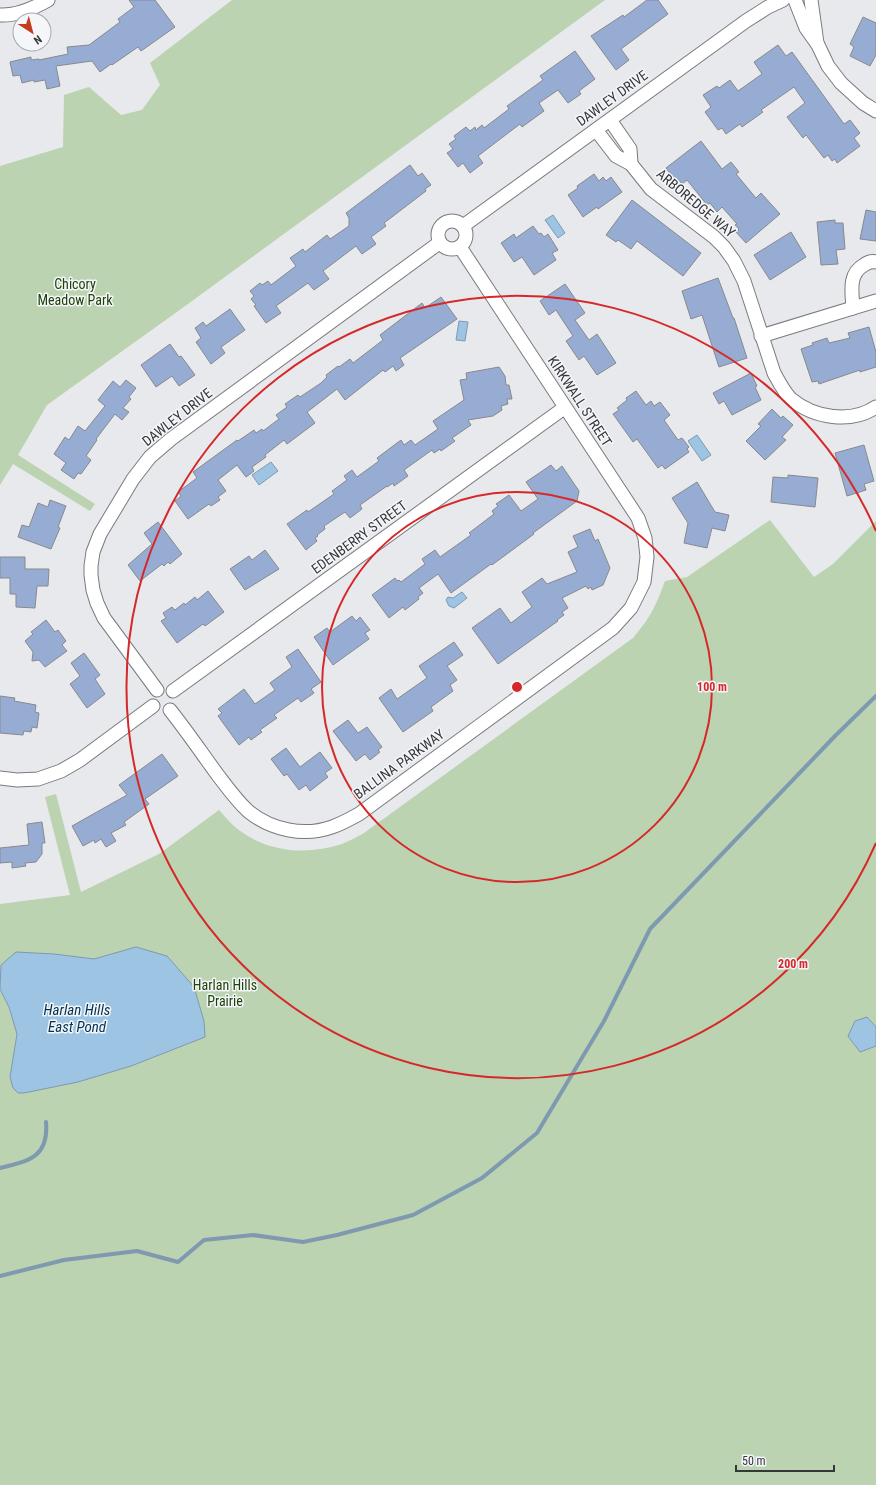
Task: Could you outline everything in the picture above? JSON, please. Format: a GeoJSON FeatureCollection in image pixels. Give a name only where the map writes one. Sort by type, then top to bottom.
{"type":"FeatureCollection","features":[{"type":"Feature","properties":{"kind":"street"},"geometry":{"type":"LineString","coordinates":[[0,15],[36,7],[48,0]]}},
{"type":"Feature","properties":{"kind":"street","name":"DAWLEY DRIVE"},"geometry":{"type":"LineString","coordinates":[[463,226],[746,21],[768,7],[783,0]]}},
{"type":"Feature","properties":{"kind":"street"},"geometry":{"type":"LineString","coordinates":[[795,0],[806,28],[818,45],[828,66],[841,84],[863,103],[876,111]]}},
{"type":"Feature","properties":{"kind":"street"},"geometry":{"type":"LineString","coordinates":[[811,0],[818,45]]}},
{"type":"Feature","properties":{"kind":"street","name":"ARBOREDGE WAY"},"geometry":{"type":"LineString","coordinates":[[610,120],[630,149],[631,164]]}},
{"type":"Feature","properties":{"kind":"street","name":"ARBOREDGE WAY"},"geometry":{"type":"LineString","coordinates":[[596,130],[616,156],[631,164],[651,189],[708,232],[724,247],[734,261],[744,280],[774,373],[781,387],[791,399],[818,414],[832,417],[851,416],[872,410],[876,407]]}},
{"type":"Feature","properties":{"kind":"street"},"geometry":{"type":"LineString","coordinates":[[454,221],[463,226],[466,237],[460,247],[451,250],[439,243],[437,234],[441,225],[445,222],[454,221]]}},
{"type":"Feature","properties":{"kind":"street","name":"DAWLEY DRIVE"},"geometry":{"type":"LineString","coordinates":[[156,690],[104,618],[97,603],[90,575],[93,552],[100,534],[134,479],[150,457],[170,439],[439,243]]}},
{"type":"Feature","properties":{"kind":"street","name":"KIRKWALL STREET"},"geometry":{"type":"LineString","coordinates":[[460,247],[564,408],[638,518],[645,538],[647,556],[644,582]]}},
{"type":"Feature","properties":{"kind":"street"},"geometry":{"type":"LineString","coordinates":[[853,308],[852,282],[854,275],[859,268],[866,263],[873,261],[876,262]]}},
{"type":"Feature","properties":{"kind":"street"},"geometry":{"type":"LineString","coordinates":[[761,336],[876,301]]}},
{"type":"Feature","properties":{"kind":"street","name":"EDENBERRY STREET"},"geometry":{"type":"LineString","coordinates":[[173,691],[564,408]]}},
{"type":"Feature","properties":{"kind":"street","name":"BALLINA PARKWAY"},"geometry":{"type":"LineString","coordinates":[[170,710],[236,799],[250,812],[269,824],[288,830],[305,832],[330,828],[359,814],[614,628],[631,608],[644,582]]}},
{"type":"Feature","properties":{"kind":"street"},"geometry":{"type":"LineString","coordinates":[[163,687],[170,689],[175,694],[175,705],[170,710],[162,711],[153,706],[152,695],[156,690],[163,687]]}},
{"type":"Feature","properties":{"kind":"street"},"geometry":{"type":"LineString","coordinates":[[0,778],[17,780],[38,779],[62,771],[80,760],[153,706]]}},
{"type":"Feature","properties":{"kind":"green space","name":"Chicory Meadow Park"},"geometry":{"type":"Polygon","coordinates":[[[232,0],[605,0],[47,405],[18,455],[95,504],[90,511],[13,464],[0,485],[0,166],[63,147],[64,95],[89,87],[121,115],[142,110],[160,85],[150,63],[232,0]]]}},
{"type":"Feature","properties":{"kind":"green space","name":"Harlan Hills Prairie"},"geometry":{"type":"Polygon","coordinates":[[[770,520],[814,577],[833,564],[876,521],[876,1485],[0,1485],[0,904],[70,895],[45,797],[56,794],[81,892],[159,854],[219,810],[232,824],[246,835],[272,846],[285,849],[314,850],[342,844],[364,833],[633,638],[652,611],[659,598],[665,581],[687,577],[770,520]]]}},
{"type":"Feature","properties":{"kind":"water"},"geometry":{"type":"Polygon","coordinates":[[[553,215],[565,233],[558,238],[545,220],[553,215]]]}},
{"type":"Feature","properties":{"kind":"water"},"geometry":{"type":"Polygon","coordinates":[[[459,321],[468,322],[465,341],[456,340],[459,321]]]}},
{"type":"Feature","properties":{"kind":"water"},"geometry":{"type":"Polygon","coordinates":[[[697,435],[711,455],[702,461],[688,441],[697,435]]]}},
{"type":"Feature","properties":{"kind":"water"},"geometry":{"type":"Polygon","coordinates":[[[271,462],[278,471],[259,485],[252,475],[271,462]]]}},
{"type":"Feature","properties":{"kind":"water"},"geometry":{"type":"Polygon","coordinates":[[[462,592],[467,598],[454,608],[449,606],[446,600],[448,597],[453,598],[462,592]]]}},
{"type":"Feature","properties":{"kind":"water","name":"Harlan Hills East Pond"},"geometry":{"type":"Polygon","coordinates":[[[136,947],[167,956],[194,987],[204,1021],[205,1037],[131,1066],[78,1082],[18,1093],[13,1088],[10,1077],[17,1034],[9,1007],[0,989],[1,965],[16,952],[54,954],[94,959],[136,947]]]}},
{"type":"Feature","properties":{"kind":"water"},"geometry":{"type":"Polygon","coordinates":[[[867,1017],[876,1027],[876,1046],[860,1052],[848,1036],[855,1021],[867,1017]]]}},
{"type":"Feature","properties":{"kind":"building"},"geometry":{"type":"Polygon","coordinates":[[[129,0],[155,0],[175,27],[141,51],[138,47],[100,72],[92,61],[56,66],[60,86],[47,89],[45,80],[34,82],[34,80],[22,83],[20,75],[13,76],[10,62],[31,57],[31,60],[39,60],[68,54],[67,47],[89,45],[120,22],[118,19],[134,7],[129,0]]]}},
{"type":"Feature","properties":{"kind":"building"},"geometry":{"type":"Polygon","coordinates":[[[647,0],[658,0],[668,14],[621,49],[629,60],[616,70],[591,36],[623,15],[624,17],[647,0]]]}},
{"type":"Feature","properties":{"kind":"building"},"geometry":{"type":"Polygon","coordinates":[[[863,17],[876,23],[876,55],[870,66],[850,56],[854,47],[850,44],[863,17]]]}},
{"type":"Feature","properties":{"kind":"building"},"geometry":{"type":"Polygon","coordinates":[[[778,45],[786,56],[792,52],[844,124],[850,120],[860,133],[854,138],[860,146],[837,163],[835,159],[832,161],[828,155],[824,158],[806,135],[803,138],[787,117],[805,103],[794,87],[761,110],[763,112],[742,127],[740,124],[726,134],[722,128],[718,130],[705,112],[711,107],[703,95],[717,86],[719,88],[730,80],[738,91],[762,74],[754,62],[778,45]]]}},
{"type":"Feature","properties":{"kind":"building"},"geometry":{"type":"Polygon","coordinates":[[[575,51],[595,79],[579,91],[581,94],[568,103],[558,90],[539,103],[544,111],[522,127],[520,124],[478,156],[483,163],[470,173],[463,163],[458,167],[447,153],[453,149],[449,144],[456,139],[454,136],[466,127],[470,131],[475,127],[476,130],[482,125],[484,128],[509,109],[507,106],[543,80],[540,76],[575,51]]]}},
{"type":"Feature","properties":{"kind":"building"},"geometry":{"type":"Polygon","coordinates":[[[701,141],[722,169],[731,162],[739,172],[736,174],[756,198],[761,193],[780,214],[746,243],[736,232],[739,229],[735,225],[737,224],[722,207],[717,212],[710,203],[707,205],[687,180],[682,184],[678,179],[676,181],[666,168],[701,141]]]}},
{"type":"Feature","properties":{"kind":"building"},"geometry":{"type":"Polygon","coordinates":[[[410,165],[418,176],[422,173],[431,185],[425,189],[426,191],[384,223],[386,226],[371,237],[376,244],[362,254],[356,246],[323,271],[329,279],[314,290],[308,283],[276,306],[281,313],[266,323],[254,306],[256,305],[251,299],[254,296],[250,291],[260,283],[262,285],[268,281],[271,285],[296,266],[290,258],[303,249],[305,252],[327,235],[330,239],[349,226],[349,218],[346,213],[410,165]]]}},
{"type":"Feature","properties":{"kind":"building"},"geometry":{"type":"Polygon","coordinates":[[[594,174],[599,181],[603,177],[606,181],[611,177],[622,192],[598,209],[597,207],[583,217],[568,195],[578,188],[577,186],[594,174]]]}},
{"type":"Feature","properties":{"kind":"building"},"geometry":{"type":"Polygon","coordinates":[[[632,200],[701,253],[683,276],[637,241],[631,249],[618,240],[616,242],[606,235],[632,200]]]}},
{"type":"Feature","properties":{"kind":"building"},"geometry":{"type":"Polygon","coordinates":[[[866,210],[876,212],[876,241],[860,239],[866,210]]]}},
{"type":"Feature","properties":{"kind":"building"},"geometry":{"type":"Polygon","coordinates":[[[835,220],[835,223],[843,223],[845,249],[836,250],[838,264],[821,265],[817,222],[835,220]]]}},
{"type":"Feature","properties":{"kind":"building"},"geometry":{"type":"Polygon","coordinates":[[[533,226],[539,234],[541,233],[544,237],[548,234],[558,250],[552,253],[556,260],[534,275],[522,257],[514,262],[501,243],[514,234],[516,238],[533,226]]]}},
{"type":"Feature","properties":{"kind":"building"},"geometry":{"type":"Polygon","coordinates":[[[791,232],[806,257],[770,280],[754,255],[791,232]]]}},
{"type":"Feature","properties":{"kind":"building"},"geometry":{"type":"Polygon","coordinates":[[[718,278],[734,318],[747,358],[719,367],[702,315],[691,319],[682,291],[718,278]]]}},
{"type":"Feature","properties":{"kind":"building"},"geometry":{"type":"Polygon","coordinates":[[[565,284],[585,313],[575,320],[589,340],[597,334],[616,363],[597,375],[584,356],[579,360],[566,341],[573,336],[556,310],[549,315],[540,301],[565,284]]]}},
{"type":"Feature","properties":{"kind":"building"},"geometry":{"type":"Polygon","coordinates":[[[441,297],[457,319],[400,358],[404,365],[396,371],[393,366],[385,372],[383,370],[345,400],[337,389],[307,412],[315,423],[287,444],[284,440],[265,455],[266,457],[252,467],[254,471],[246,477],[237,465],[218,480],[226,491],[218,497],[220,500],[211,506],[209,504],[188,519],[175,501],[181,496],[178,492],[197,478],[193,472],[237,440],[238,441],[254,430],[256,433],[262,429],[263,431],[279,419],[276,415],[287,407],[285,404],[298,395],[300,397],[321,383],[327,377],[326,375],[338,366],[339,367],[350,359],[353,363],[383,340],[380,335],[422,303],[425,308],[441,297]]]}},
{"type":"Feature","properties":{"kind":"building"},"geometry":{"type":"Polygon","coordinates":[[[230,309],[245,330],[221,347],[225,353],[211,364],[196,342],[201,338],[195,328],[203,322],[206,326],[230,309]]]}},
{"type":"Feature","properties":{"kind":"building"},"geometry":{"type":"Polygon","coordinates":[[[869,327],[876,352],[876,367],[860,372],[860,370],[819,384],[818,381],[812,382],[801,349],[813,345],[812,343],[827,338],[829,343],[850,338],[848,333],[869,327]]]}},
{"type":"Feature","properties":{"kind":"building"},"geometry":{"type":"Polygon","coordinates":[[[170,344],[195,375],[179,386],[172,376],[156,387],[141,365],[170,344]]]}},
{"type":"Feature","properties":{"kind":"building"},"geometry":{"type":"Polygon","coordinates":[[[499,367],[505,376],[506,385],[509,385],[512,399],[507,399],[508,404],[501,406],[502,410],[493,416],[468,420],[471,425],[452,438],[455,441],[441,451],[440,449],[434,453],[432,450],[404,470],[408,476],[394,486],[393,483],[387,486],[360,505],[362,509],[350,518],[345,512],[324,526],[325,529],[315,538],[317,541],[306,550],[287,524],[334,494],[332,491],[347,480],[344,476],[352,470],[357,477],[379,461],[377,458],[401,440],[404,445],[411,440],[415,445],[438,429],[433,421],[464,400],[460,380],[467,379],[466,373],[499,367]]]}},
{"type":"Feature","properties":{"kind":"building"},"geometry":{"type":"Polygon","coordinates":[[[751,373],[761,400],[732,415],[724,401],[719,404],[713,393],[751,373]]]}},
{"type":"Feature","properties":{"kind":"building"},"geometry":{"type":"Polygon","coordinates":[[[126,380],[136,388],[129,397],[131,399],[123,408],[129,412],[122,420],[115,414],[96,439],[97,440],[86,456],[91,460],[81,474],[78,473],[74,479],[61,470],[66,463],[54,454],[65,437],[69,440],[78,426],[85,431],[105,406],[98,400],[113,381],[120,387],[126,380]]]}},
{"type":"Feature","properties":{"kind":"building"},"geometry":{"type":"Polygon","coordinates":[[[636,391],[646,405],[651,401],[654,406],[660,402],[670,415],[664,420],[678,440],[682,438],[689,447],[687,449],[689,452],[665,469],[662,465],[658,468],[637,439],[633,442],[613,414],[619,410],[617,408],[627,400],[626,398],[636,391]]]}},
{"type":"Feature","properties":{"kind":"building"},"geometry":{"type":"Polygon","coordinates":[[[772,409],[781,418],[783,416],[793,425],[782,437],[786,440],[765,460],[746,441],[761,426],[758,424],[772,409]]]}},
{"type":"Feature","properties":{"kind":"building"},"geometry":{"type":"Polygon","coordinates":[[[864,445],[874,481],[864,484],[866,490],[847,496],[835,453],[864,445]]]}},
{"type":"Feature","properties":{"kind":"building"},"geometry":{"type":"Polygon","coordinates":[[[551,465],[556,471],[562,466],[579,491],[577,501],[492,565],[491,564],[451,593],[438,574],[419,588],[423,593],[418,597],[419,599],[405,610],[403,607],[389,618],[372,595],[395,578],[397,581],[399,580],[401,582],[425,564],[422,559],[435,550],[440,557],[471,535],[469,533],[494,514],[492,511],[498,506],[496,504],[509,495],[521,511],[538,499],[526,482],[551,465]]]}},
{"type":"Feature","properties":{"kind":"building"},"geometry":{"type":"Polygon","coordinates":[[[788,475],[818,478],[815,507],[771,502],[773,477],[788,478],[788,475]]]}},
{"type":"Feature","properties":{"kind":"building"},"geometry":{"type":"Polygon","coordinates":[[[697,482],[715,512],[729,515],[725,531],[712,528],[707,548],[684,543],[688,523],[672,498],[697,482]]]}},
{"type":"Feature","properties":{"kind":"building"},"geometry":{"type":"Polygon","coordinates":[[[50,500],[66,506],[58,527],[60,528],[51,549],[18,537],[22,525],[29,527],[38,503],[48,507],[50,500]]]}},
{"type":"Feature","properties":{"kind":"building"},"geometry":{"type":"Polygon","coordinates":[[[158,522],[182,554],[170,564],[168,562],[164,566],[162,564],[140,581],[128,565],[152,544],[144,533],[158,522]]]}},
{"type":"Feature","properties":{"kind":"building"},"geometry":{"type":"Polygon","coordinates":[[[590,529],[595,541],[598,539],[610,568],[603,585],[592,590],[591,587],[588,589],[586,586],[562,598],[568,608],[562,612],[564,615],[557,620],[558,621],[498,664],[472,628],[500,608],[511,623],[532,607],[522,592],[542,578],[547,584],[577,572],[568,552],[578,547],[573,536],[590,529]]]}},
{"type":"Feature","properties":{"kind":"building"},"geometry":{"type":"Polygon","coordinates":[[[265,550],[279,569],[245,590],[230,569],[249,556],[252,560],[265,550]]]}},
{"type":"Feature","properties":{"kind":"building"},"geometry":{"type":"Polygon","coordinates":[[[0,557],[25,557],[25,569],[49,569],[48,586],[37,586],[35,608],[16,607],[16,594],[10,594],[10,578],[0,578],[0,557]]]}},
{"type":"Feature","properties":{"kind":"building"},"geometry":{"type":"Polygon","coordinates":[[[208,591],[224,612],[205,626],[203,624],[177,643],[161,621],[166,618],[163,613],[172,607],[175,610],[184,603],[185,605],[195,597],[197,600],[208,591]]]}},
{"type":"Feature","properties":{"kind":"building"},"geometry":{"type":"Polygon","coordinates":[[[352,616],[356,621],[360,617],[370,630],[365,633],[369,639],[333,665],[314,637],[327,628],[330,632],[352,616]]]}},
{"type":"Feature","properties":{"kind":"building"},"geometry":{"type":"Polygon","coordinates":[[[46,620],[55,632],[58,630],[66,641],[62,645],[67,651],[45,667],[39,660],[32,661],[33,652],[25,641],[33,634],[31,632],[46,620]]]}},
{"type":"Feature","properties":{"kind":"building"},"geometry":{"type":"Polygon","coordinates":[[[454,642],[463,655],[447,666],[457,680],[450,685],[453,691],[431,707],[433,711],[403,732],[379,698],[391,689],[397,699],[427,678],[419,666],[454,642]]]}},
{"type":"Feature","properties":{"kind":"building"},"geometry":{"type":"Polygon","coordinates":[[[298,649],[321,682],[311,689],[314,693],[301,702],[298,698],[274,715],[277,718],[260,730],[262,732],[251,740],[249,737],[239,745],[218,716],[222,713],[218,709],[244,689],[255,704],[275,690],[270,683],[292,667],[286,657],[298,649]]]}},
{"type":"Feature","properties":{"kind":"building"},"geometry":{"type":"Polygon","coordinates":[[[84,653],[100,675],[95,679],[105,694],[87,708],[70,684],[80,676],[71,663],[84,653]]]}},
{"type":"Feature","properties":{"kind":"building"},"geometry":{"type":"Polygon","coordinates":[[[0,696],[15,698],[14,701],[36,705],[35,712],[39,713],[37,728],[32,727],[31,732],[24,731],[23,735],[0,733],[0,696]]]}},
{"type":"Feature","properties":{"kind":"building"},"geometry":{"type":"Polygon","coordinates":[[[348,720],[358,733],[367,727],[382,747],[378,750],[380,752],[370,760],[365,754],[356,761],[333,731],[348,720]]]}},
{"type":"Feature","properties":{"kind":"building"},"geometry":{"type":"Polygon","coordinates":[[[286,748],[300,767],[320,752],[332,768],[325,773],[328,777],[310,791],[306,785],[299,790],[287,774],[284,776],[271,759],[286,748]]]}},
{"type":"Feature","properties":{"kind":"building"},"geometry":{"type":"Polygon","coordinates":[[[162,754],[178,776],[145,799],[149,804],[124,822],[126,825],[111,833],[116,841],[106,847],[101,839],[95,843],[94,840],[83,846],[72,826],[127,795],[119,785],[162,754]]]}},
{"type":"Feature","properties":{"kind":"building"},"geometry":{"type":"Polygon","coordinates":[[[42,822],[45,843],[42,843],[42,854],[36,862],[25,863],[26,866],[12,868],[12,862],[0,863],[0,848],[29,845],[27,824],[42,822]]]}},
{"type":"Feature","properties":{"kind":"waterway"},"geometry":{"type":"LineString","coordinates":[[0,1276],[64,1260],[137,1251],[178,1262],[204,1240],[253,1235],[303,1242],[337,1235],[413,1215],[482,1178],[537,1133],[604,1021],[650,929],[835,736],[876,696]]}},
{"type":"Feature","properties":{"kind":"waterway"},"geometry":{"type":"LineString","coordinates":[[0,1168],[20,1163],[35,1156],[44,1143],[46,1122]]}}]}
